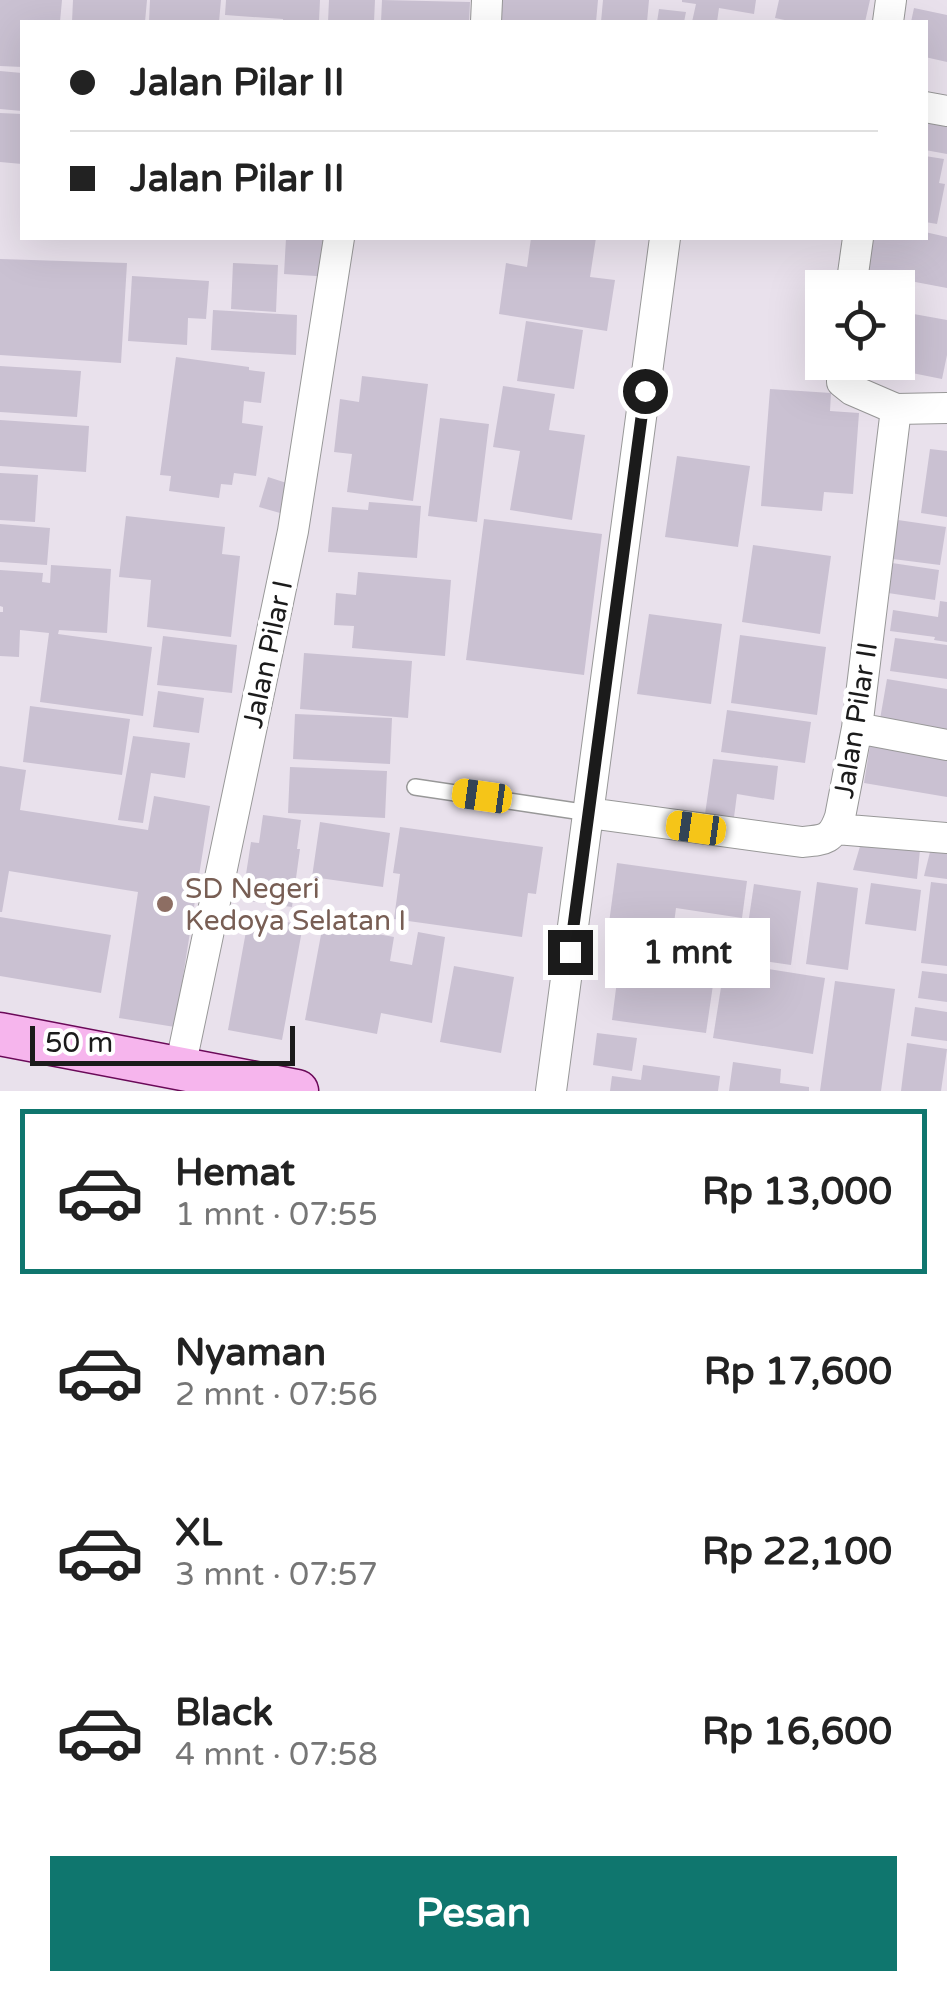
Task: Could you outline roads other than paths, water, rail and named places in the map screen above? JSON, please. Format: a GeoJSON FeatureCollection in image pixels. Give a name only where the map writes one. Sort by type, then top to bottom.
{"type":"FeatureCollection","features":[{"type":"Feature","properties":{"kind":"street","name":"Jalan Pilar I"},"geometry":{"type":"LineString","coordinates":[[180,1068],[293,531],[339,240]]}},
{"type":"Feature","properties":{"kind":"street"},"geometry":{"type":"LineString","coordinates":[[551,1091],[665,240]]}},
{"type":"Feature","properties":{"kind":"street"},"geometry":{"type":"LineString","coordinates":[[854,270],[858,240]]}},
{"type":"Feature","properties":{"kind":"street"},"geometry":{"type":"LineString","coordinates":[[842,380],[852,390],[896,408],[947,408]]}},
{"type":"Feature","properties":{"kind":"street","name":"Jalan Pilar II"},"geometry":{"type":"LineString","coordinates":[[589,813],[802,842],[826,839],[836,830],[856,728],[896,408]]}},
{"type":"Feature","properties":{"kind":"street"},"geometry":{"type":"LineString","coordinates":[[856,728],[947,745]]}},
{"type":"Feature","properties":{"kind":"street"},"geometry":{"type":"LineString","coordinates":[[836,830],[947,838]]}},
{"type":"Feature","properties":{"kind":"street"},"geometry":{"type":"LineString","coordinates":[[0,1034],[297,1091]]}},
{"type":"Feature","properties":{"kind":"lane"},"geometry":{"type":"LineString","coordinates":[[414,787],[589,813]]}},
{"type":"Feature","properties":{"kind":"place","name":"SD Negeri Kedoya Selatan I"},"geometry":{"type":"Point","coordinates":[165,904]}}]}
